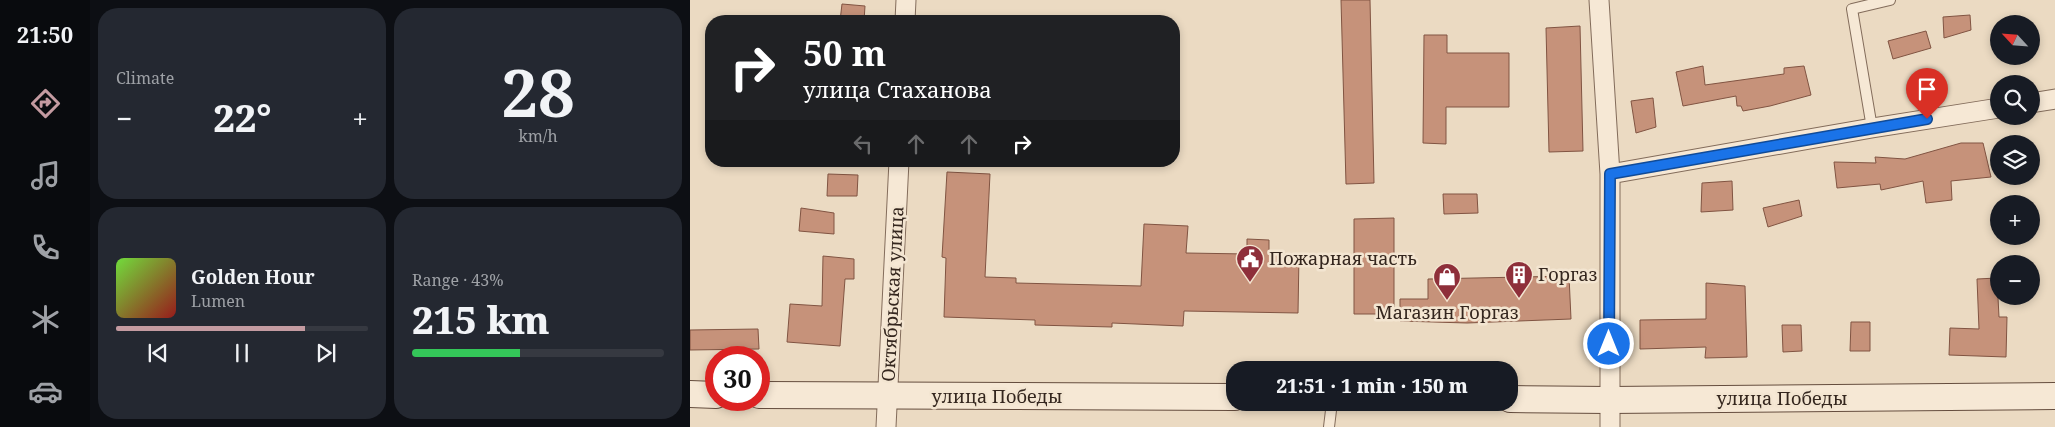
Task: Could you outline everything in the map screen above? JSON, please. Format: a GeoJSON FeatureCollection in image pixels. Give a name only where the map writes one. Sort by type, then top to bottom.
{"type":"FeatureCollection","features":[{"type":"Feature","properties":{"kind":"street"},"geometry":{"type":"LineString","coordinates":[[905,15],[906,0]]}},
{"type":"Feature","properties":{"kind":"street"},"geometry":{"type":"LineString","coordinates":[[1599,0],[1610,174],[1610,427]]}},
{"type":"Feature","properties":{"kind":"street"},"geometry":{"type":"LineString","coordinates":[[2040,102],[2055,99]]}},
{"type":"Feature","properties":{"kind":"street"},"geometry":{"type":"LineString","coordinates":[[1610,174],[1990,109]]}},
{"type":"Feature","properties":{"kind":"street","name":"Октябрьская улица"},"geometry":{"type":"LineString","coordinates":[[886,427],[899,167]]}},
{"type":"Feature","properties":{"kind":"street"},"geometry":{"type":"LineString","coordinates":[[690,394],[705,394]]}},
{"type":"Feature","properties":{"kind":"street","name":"улица Победы"},"geometry":{"type":"LineString","coordinates":[[770,395],[1226,397]]}},
{"type":"Feature","properties":{"kind":"street","name":"улица Победы"},"geometry":{"type":"LineString","coordinates":[[1518,399],[2055,396]]}},
{"type":"Feature","properties":{"kind":"lane"},"geometry":{"type":"LineString","coordinates":[[1872,128],[1852,9],[1890,0]]}},
{"type":"Feature","properties":{"kind":"lane"},"geometry":{"type":"LineString","coordinates":[[1329,427],[1331,411]]}},
{"type":"Feature","properties":{"kind":"building"},"geometry":{"type":"Polygon","coordinates":[[[1341,0],[1370,0],[1374,183],[1346,184],[1341,0]]]}},
{"type":"Feature","properties":{"kind":"building"},"geometry":{"type":"Polygon","coordinates":[[[842,4],[865,6],[864,15],[841,15],[842,4]]]}},
{"type":"Feature","properties":{"kind":"building"},"geometry":{"type":"Polygon","coordinates":[[[1970,15],[1971,30],[1944,38],[1943,17],[1970,15]]]}},
{"type":"Feature","properties":{"kind":"building"},"geometry":{"type":"Polygon","coordinates":[[[1580,26],[1583,151],[1549,152],[1546,28],[1580,26]]]}},
{"type":"Feature","properties":{"kind":"building"},"geometry":{"type":"Polygon","coordinates":[[[1926,31],[1931,48],[1893,59],[1888,41],[1926,31]]]}},
{"type":"Feature","properties":{"kind":"building"},"geometry":{"type":"Polygon","coordinates":[[[1424,35],[1447,35],[1447,53],[1509,53],[1509,107],[1446,107],[1446,144],[1423,143],[1424,35]]]}},
{"type":"Feature","properties":{"kind":"building"},"geometry":{"type":"Polygon","coordinates":[[[1703,66],[1705,85],[1784,74],[1784,68],[1804,66],[1811,95],[1743,111],[1741,106],[1737,106],[1736,96],[1683,106],[1676,72],[1703,66]]]}},
{"type":"Feature","properties":{"kind":"building"},"geometry":{"type":"Polygon","coordinates":[[[1653,98],[1656,127],[1636,133],[1631,101],[1653,98]]]}},
{"type":"Feature","properties":{"kind":"building"},"geometry":{"type":"Polygon","coordinates":[[[1961,143],[1983,143],[1990,177],[1951,181],[1952,200],[1926,203],[1923,181],[1881,190],[1880,184],[1837,188],[1834,162],[1876,163],[1875,157],[1905,159],[1961,143]]]}},
{"type":"Feature","properties":{"kind":"building"},"geometry":{"type":"Polygon","coordinates":[[[947,172],[990,174],[985,277],[1016,278],[1016,283],[1141,286],[1144,224],[1188,226],[1186,253],[1247,254],[1247,239],[1269,240],[1269,254],[1299,255],[1298,313],[1184,311],[1183,326],[1112,323],[1112,327],[1035,325],[1035,320],[944,317],[946,258],[942,257],[947,172]]]}},
{"type":"Feature","properties":{"kind":"building"},"geometry":{"type":"Polygon","coordinates":[[[828,174],[858,175],[857,196],[827,196],[828,174]]]}},
{"type":"Feature","properties":{"kind":"building"},"geometry":{"type":"Polygon","coordinates":[[[1732,181],[1733,210],[1701,212],[1702,183],[1732,181]]]}},
{"type":"Feature","properties":{"kind":"building"},"geometry":{"type":"Polygon","coordinates":[[[1443,194],[1477,194],[1478,213],[1444,214],[1443,194]]]}},
{"type":"Feature","properties":{"kind":"building"},"geometry":{"type":"Polygon","coordinates":[[[1799,200],[1802,216],[1768,227],[1763,208],[1799,200]]]}},
{"type":"Feature","properties":{"kind":"building"},"geometry":{"type":"Polygon","coordinates":[[[801,208],[834,213],[834,234],[799,231],[801,208]]]}},
{"type":"Feature","properties":{"kind":"building"},"geometry":{"type":"Polygon","coordinates":[[[1394,218],[1394,314],[1354,314],[1354,219],[1394,218]]]}},
{"type":"Feature","properties":{"kind":"building"},"geometry":{"type":"Polygon","coordinates":[[[823,256],[854,259],[854,279],[845,279],[840,346],[787,342],[790,304],[822,306],[823,256]]]}},
{"type":"Feature","properties":{"kind":"building","name":"Горгаз"},"geometry":{"type":"Polygon","coordinates":[[[1569,276],[1571,319],[1467,323],[1400,321],[1400,299],[1428,299],[1428,279],[1569,276]]]}},
{"type":"Feature","properties":{"kind":"building"},"geometry":{"type":"Polygon","coordinates":[[[1990,278],[1990,305],[1998,305],[1999,317],[2007,317],[2006,357],[1949,355],[1950,328],[1979,329],[1977,279],[1990,278]]]}},
{"type":"Feature","properties":{"kind":"building"},"geometry":{"type":"Polygon","coordinates":[[[1706,283],[1745,286],[1747,357],[1705,358],[1706,347],[1640,349],[1640,320],[1706,319],[1706,283]]]}},
{"type":"Feature","properties":{"kind":"building"},"geometry":{"type":"Polygon","coordinates":[[[1851,322],[1870,322],[1870,351],[1850,351],[1851,322]]]}},
{"type":"Feature","properties":{"kind":"building"},"geometry":{"type":"Polygon","coordinates":[[[1782,325],[1801,325],[1802,351],[1783,352],[1782,325]]]}},
{"type":"Feature","properties":{"kind":"building"},"geometry":{"type":"Polygon","coordinates":[[[758,329],[759,346],[705,346],[705,350],[690,350],[690,330],[758,329]]]}},
{"type":"Feature","properties":{"kind":"place","name":"Пожарная часть"},"geometry":{"type":"Point","coordinates":[1250,283]}},
{"type":"Feature","properties":{"kind":"place","name":"Горгаз"},"geometry":{"type":"Point","coordinates":[1519,299]}},
{"type":"Feature","properties":{"kind":"place","name":"Магазин Горгаз"},"geometry":{"type":"Point","coordinates":[1447,301]}},
{"type":"Feature","properties":{"kind":"route"},"geometry":{"type":"LineString","coordinates":[[1609,344],[1610,174],[1927,119]]}}]}
